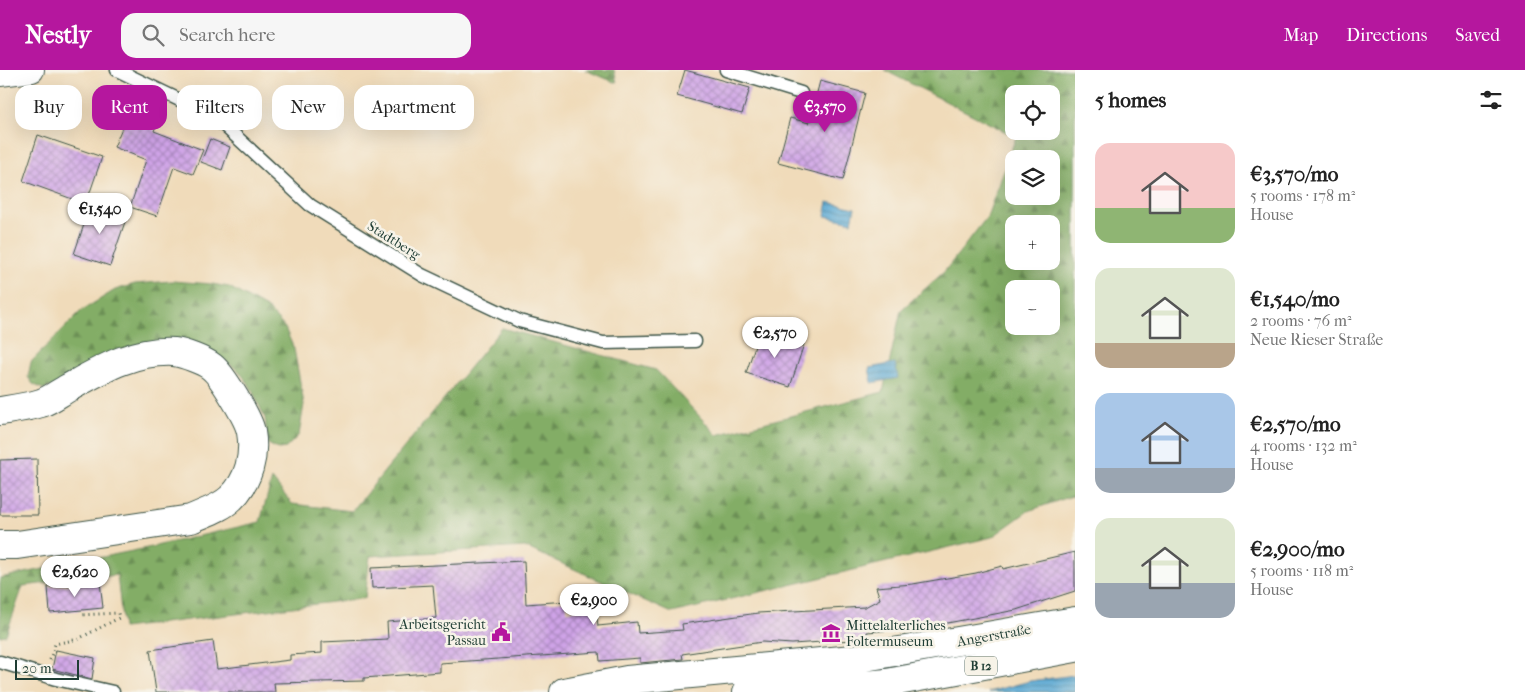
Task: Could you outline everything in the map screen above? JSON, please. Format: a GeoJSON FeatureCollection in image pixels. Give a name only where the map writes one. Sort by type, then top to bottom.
{"type":"FeatureCollection","features":[{"type":"Feature","properties":{"kind":"main road"},"geometry":{"type":"LineString","coordinates":[[0,411],[42,403],[124,359],[143,353],[175,352],[190,356],[212,367],[234,396],[251,430],[252,445],[251,465],[242,485],[231,499],[217,508],[191,518],[17,545],[0,545]]}},
{"type":"Feature","properties":{"kind":"main road","name":"Angerstraße"},"geometry":{"type":"LineString","coordinates":[[853,659],[1075,621]]}},
{"type":"Feature","properties":{"kind":"main road","name":"Angerstraße"},"geometry":{"type":"LineString","coordinates":[[875,688],[1075,648]]}},
{"type":"Feature","properties":{"kind":"main road"},"geometry":{"type":"LineString","coordinates":[[564,692],[627,680],[853,659]]}},
{"type":"Feature","properties":{"kind":"main road","name":"B 12"},"geometry":{"type":"LineString","coordinates":[[747,692],[853,659]]}},
{"type":"Feature","properties":{"kind":"main road","name":"B 12"},"geometry":{"type":"LineString","coordinates":[[793,692],[875,688]]}},
{"type":"Feature","properties":{"kind":"street"},"geometry":{"type":"LineString","coordinates":[[0,74],[32,70]]}},
{"type":"Feature","properties":{"kind":"lane","name":"Stadtberg"},"geometry":{"type":"LineString","coordinates":[[117,70],[215,117],[310,205],[422,275],[510,317],[604,343],[695,341]]}},
{"type":"Feature","properties":{"kind":"lane"},"geometry":{"type":"LineString","coordinates":[[726,70],[801,93]]}},
{"type":"Feature","properties":{"kind":"lane"},"geometry":{"type":"LineString","coordinates":[[0,662],[50,677],[113,692]]}},
{"type":"Feature","properties":{"kind":"path"},"geometry":{"type":"LineString","coordinates":[[50,677],[50,657],[55,644],[78,639],[119,618],[118,613],[81,615]]}},
{"type":"Feature","properties":{"kind":"green space"},"geometry":{"type":"Polygon","coordinates":[[[585,70],[614,70],[617,83],[585,70]]]}},
{"type":"Feature","properties":{"kind":"green space"},"geometry":{"type":"Polygon","coordinates":[[[884,70],[1075,70],[1075,495],[1028,511],[992,537],[672,613],[525,547],[370,556],[365,598],[123,628],[117,575],[23,586],[6,635],[0,636],[0,578],[147,548],[260,522],[272,479],[292,504],[352,511],[502,328],[656,370],[717,435],[883,392],[901,310],[944,272],[987,217],[1005,167],[1005,205],[1060,205],[1060,150],[1011,150],[1015,140],[1060,140],[1060,85],[1005,85],[1005,131],[884,70]]]}},
{"type":"Feature","properties":{"kind":"green space"},"geometry":{"type":"Polygon","coordinates":[[[172,281],[229,287],[268,309],[285,328],[294,349],[304,404],[299,435],[286,448],[278,449],[268,444],[265,418],[250,386],[239,371],[226,361],[198,347],[43,389],[33,384],[28,377],[31,362],[81,311],[115,290],[135,284],[172,281]]]}},
{"type":"Feature","properties":{"kind":"water"},"geometry":{"type":"Polygon","coordinates":[[[828,202],[855,208],[852,222],[825,216],[828,202]]]}},
{"type":"Feature","properties":{"kind":"water"},"geometry":{"type":"Polygon","coordinates":[[[895,363],[898,378],[872,383],[869,368],[895,363]]]}},
{"type":"Feature","properties":{"kind":"water"},"geometry":{"type":"Polygon","coordinates":[[[1075,675],[1075,692],[988,692],[1030,681],[1075,675]]]}},
{"type":"Feature","properties":{"kind":"building"},"geometry":{"type":"Polygon","coordinates":[[[685,70],[750,88],[742,114],[677,96],[685,70]]]}},
{"type":"Feature","properties":{"kind":"building"},"geometry":{"type":"Polygon","coordinates":[[[820,81],[865,93],[843,180],[778,163],[790,118],[809,123],[820,81]]]}},
{"type":"Feature","properties":{"kind":"building"},"geometry":{"type":"Polygon","coordinates":[[[121,130],[154,130],[203,150],[193,174],[174,167],[157,216],[130,207],[146,160],[114,147],[121,130]]]}},
{"type":"Feature","properties":{"kind":"building"},"geometry":{"type":"Polygon","coordinates":[[[38,135],[102,157],[86,204],[23,181],[38,135]]]}},
{"type":"Feature","properties":{"kind":"building"},"geometry":{"type":"Polygon","coordinates":[[[210,139],[230,147],[222,170],[201,162],[210,139]]]}},
{"type":"Feature","properties":{"kind":"building"},"geometry":{"type":"Polygon","coordinates":[[[91,204],[127,216],[110,266],[74,254],[91,204]]]}},
{"type":"Feature","properties":{"kind":"building"},"geometry":{"type":"Polygon","coordinates":[[[760,331],[804,344],[790,387],[746,373],[760,331]]]}},
{"type":"Feature","properties":{"kind":"building"},"geometry":{"type":"Polygon","coordinates":[[[37,459],[38,515],[0,515],[0,460],[37,459]]]}},
{"type":"Feature","properties":{"kind":"building"},"geometry":{"type":"Polygon","coordinates":[[[1075,552],[1075,591],[1016,610],[921,628],[867,632],[868,639],[792,644],[762,642],[682,654],[683,659],[640,663],[640,658],[600,661],[599,652],[440,663],[440,672],[364,678],[364,681],[274,683],[275,692],[156,692],[150,650],[213,641],[217,669],[290,660],[290,655],[322,653],[322,642],[388,639],[387,622],[436,618],[433,585],[372,588],[371,568],[524,561],[526,604],[567,601],[567,611],[596,609],[598,626],[637,622],[638,633],[683,630],[682,624],[758,613],[865,607],[880,599],[876,587],[913,584],[976,573],[1002,566],[1003,569],[1075,552]]]}},
{"type":"Feature","properties":{"kind":"building"},"geometry":{"type":"Polygon","coordinates":[[[100,582],[103,608],[50,613],[48,587],[100,582]]]}},
{"type":"Feature","properties":{"kind":"building"},"geometry":{"type":"Polygon","coordinates":[[[56,650],[95,658],[92,679],[52,669],[56,650]]]}},
{"type":"Feature","properties":{"kind":"place","name":"Arbeitsgericht Passau"},"geometry":{"type":"Point","coordinates":[501,632]}},
{"type":"Feature","properties":{"kind":"place","name":"Mittelalterliches Foltermuseum"},"geometry":{"type":"Point","coordinates":[831,633]}}]}
